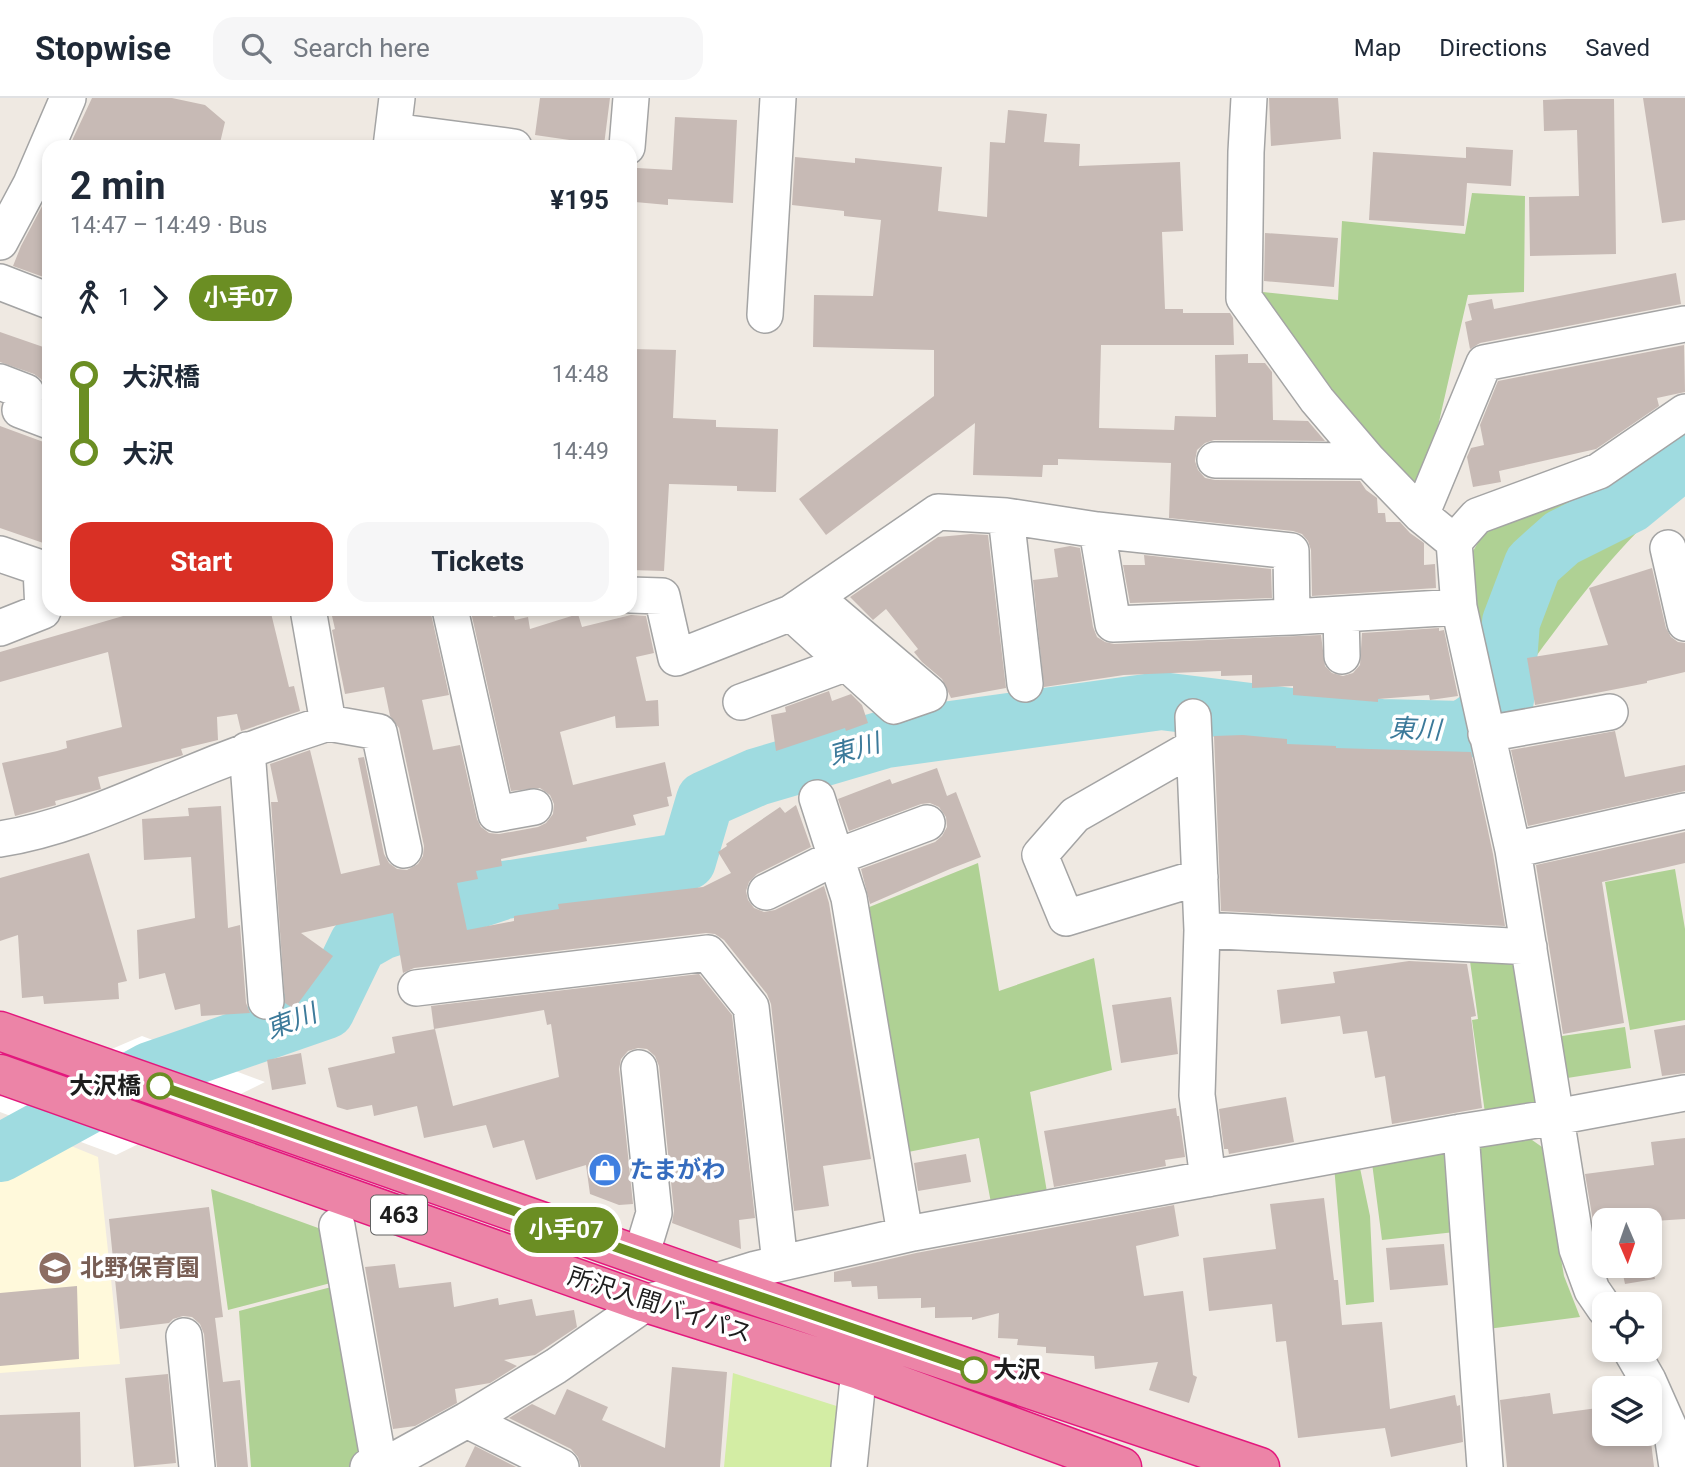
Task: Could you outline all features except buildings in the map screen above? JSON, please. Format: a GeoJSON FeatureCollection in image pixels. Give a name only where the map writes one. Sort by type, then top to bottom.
{"type":"FeatureCollection","features":[{"type":"Feature","properties":{"kind":"highway","name":"所沢入間バイパス"},"geometry":{"type":"LineString","coordinates":[[0,1031],[714,1282],[1260,1467]]}},
{"type":"Feature","properties":{"kind":"highway","name":"所沢入間バイパス"},"geometry":{"type":"LineString","coordinates":[[11,1078],[646,1303],[859,1370],[1122,1467]]}},
{"type":"Feature","properties":{"kind":"street"},"geometry":{"type":"LineString","coordinates":[[49,140],[68,98]]}},
{"type":"Feature","properties":{"kind":"street"},"geometry":{"type":"LineString","coordinates":[[628,140],[631,98]]}},
{"type":"Feature","properties":{"kind":"street"},"geometry":{"type":"LineString","coordinates":[[765,315],[778,98]]}},
{"type":"Feature","properties":{"kind":"street"},"geometry":{"type":"LineString","coordinates":[[1249,98],[1244,298],[1317,400],[1369,461],[1421,515],[1454,542]]}},
{"type":"Feature","properties":{"kind":"street"},"geometry":{"type":"LineString","coordinates":[[394,125],[476,140]]}},
{"type":"Feature","properties":{"kind":"street"},"geometry":{"type":"LineString","coordinates":[[0,242],[42,157]]}},
{"type":"Feature","properties":{"kind":"street"},"geometry":{"type":"LineString","coordinates":[[0,282],[42,298]]}},
{"type":"Feature","properties":{"kind":"street"},"geometry":{"type":"LineString","coordinates":[[1421,515],[1483,363],[1685,324]]}},
{"type":"Feature","properties":{"kind":"street"},"geometry":{"type":"LineString","coordinates":[[0,382],[26,392],[20,410],[42,418]]}},
{"type":"Feature","properties":{"kind":"street"},"geometry":{"type":"LineString","coordinates":[[1593,1292],[1577,1250],[1513,850],[1459,607],[1454,542],[1477,516],[1599,471],[1685,412]]}},
{"type":"Feature","properties":{"kind":"street"},"geometry":{"type":"LineString","coordinates":[[1215,460],[1369,461]]}},
{"type":"Feature","properties":{"kind":"street"},"geometry":{"type":"LineString","coordinates":[[637,595],[662,596],[676,658],[803,605],[938,512],[1006,516],[1097,530],[1290,551],[1292,617]]}},
{"type":"Feature","properties":{"kind":"street"},"geometry":{"type":"LineString","coordinates":[[1006,516],[1025,684]]}},
{"type":"Feature","properties":{"kind":"street"},"geometry":{"type":"LineString","coordinates":[[1097,530],[1113,624],[1341,615],[1459,607]]}},
{"type":"Feature","properties":{"kind":"street"},"geometry":{"type":"LineString","coordinates":[[1668,548],[1685,623]]}},
{"type":"Feature","properties":{"kind":"street"},"geometry":{"type":"LineString","coordinates":[[0,554],[41,568],[42,590]]}},
{"type":"Feature","properties":{"kind":"street"},"geometry":{"type":"LineString","coordinates":[[803,605],[929,694],[894,706],[847,663],[803,605]]}},
{"type":"Feature","properties":{"kind":"street"},"geometry":{"type":"LineString","coordinates":[[0,628],[42,611]]}},
{"type":"Feature","properties":{"kind":"street"},"geometry":{"type":"LineString","coordinates":[[1341,615],[1342,656]]}},
{"type":"Feature","properties":{"kind":"street"},"geometry":{"type":"LineString","coordinates":[[309,616],[328,723]]}},
{"type":"Feature","properties":{"kind":"street"},"geometry":{"type":"LineString","coordinates":[[452,616],[496,814],[534,807]]}},
{"type":"Feature","properties":{"kind":"street"},"geometry":{"type":"LineString","coordinates":[[741,702],[847,663]]}},
{"type":"Feature","properties":{"kind":"street"},"geometry":{"type":"LineString","coordinates":[[1483,720],[1610,712]]}},
{"type":"Feature","properties":{"kind":"street"},"geometry":{"type":"LineString","coordinates":[[0,839],[31,835],[108,807],[247,750],[328,723],[379,732],[404,850]]}},
{"type":"Feature","properties":{"kind":"street"},"geometry":{"type":"LineString","coordinates":[[1200,877],[1066,918],[1040,855],[1075,815],[1194,732],[1200,877],[1202,930],[1197,1095],[1208,1179]]}},
{"type":"Feature","properties":{"kind":"street"},"geometry":{"type":"LineString","coordinates":[[247,750],[266,1001]]}},
{"type":"Feature","properties":{"kind":"street"},"geometry":{"type":"LineString","coordinates":[[817,798],[849,898],[905,1234]]}},
{"type":"Feature","properties":{"kind":"street"},"geometry":{"type":"LineString","coordinates":[[1513,850],[1685,811]]}},
{"type":"Feature","properties":{"kind":"street"},"geometry":{"type":"LineString","coordinates":[[766,892],[836,857],[927,823]]}},
{"type":"Feature","properties":{"kind":"street"},"geometry":{"type":"LineString","coordinates":[[1202,930],[1529,947]]}},
{"type":"Feature","properties":{"kind":"street"},"geometry":{"type":"LineString","coordinates":[[416,988],[708,953],[751,1007],[780,1263]]}},
{"type":"Feature","properties":{"kind":"street"},"geometry":{"type":"LineString","coordinates":[[639,1068],[654,1213],[641,1256]]}},
{"type":"Feature","properties":{"kind":"street"},"geometry":{"type":"LineString","coordinates":[[337,1226],[374,1465],[400,1457],[467,1420],[556,1366],[646,1303],[780,1263],[905,1234],[1685,1093]]}},
{"type":"Feature","properties":{"kind":"street"},"geometry":{"type":"LineString","coordinates":[[1461,1132],[1485,1467]]}},
{"type":"Feature","properties":{"kind":"street"},"geometry":{"type":"LineString","coordinates":[[184,1336],[197,1467]]}},
{"type":"Feature","properties":{"kind":"street"},"geometry":{"type":"LineString","coordinates":[[1638,1362],[1672,1434],[1677,1467]]}},
{"type":"Feature","properties":{"kind":"street"},"geometry":{"type":"LineString","coordinates":[[849,1467],[859,1370]]}},
{"type":"Feature","properties":{"kind":"street"},"geometry":{"type":"LineString","coordinates":[[467,1420],[561,1467]]}},
{"type":"Feature","properties":{"kind":"shaded area","name":"北野保育園"},"geometry":{"type":"Polygon","coordinates":[[[42,1134],[98,1157],[120,1364],[0,1373],[0,1173],[17,1153],[42,1134]]]}},
{"type":"Feature","properties":{"kind":"green space"},"geometry":{"type":"Polygon","coordinates":[[[1472,193],[1525,196],[1524,292],[1468,295],[1425,483],[1409,488],[1258,294],[1263,292],[1338,300],[1342,221],[1465,234],[1472,193]]]}},
{"type":"Feature","properties":{"kind":"green space"},"geometry":{"type":"Polygon","coordinates":[[[1685,427],[1685,490],[1624,546],[1537,655],[1484,661],[1474,596],[1473,551],[1492,519],[1560,505],[1685,427]]]}},
{"type":"Feature","properties":{"kind":"green space"},"geometry":{"type":"Polygon","coordinates":[[[978,863],[999,991],[1094,958],[1112,1070],[1030,1092],[1047,1192],[991,1203],[979,1138],[898,1154],[862,910],[978,863]]]}},
{"type":"Feature","properties":{"kind":"green space"},"geometry":{"type":"Polygon","coordinates":[[[1675,869],[1685,929],[1685,1020],[1630,1030],[1605,882],[1675,869]]]}},
{"type":"Feature","properties":{"kind":"green space"},"geometry":{"type":"Polygon","coordinates":[[[1469,954],[1511,955],[1524,967],[1543,1102],[1485,1113],[1472,1020],[1478,1019],[1469,954]]]}},
{"type":"Feature","properties":{"kind":"green space"},"geometry":{"type":"Polygon","coordinates":[[[1625,1027],[1631,1068],[1561,1079],[1555,1037],[1625,1027]]]}},
{"type":"Feature","properties":{"kind":"green space"},"geometry":{"type":"Polygon","coordinates":[[[1525,1135],[1542,1147],[1564,1276],[1580,1317],[1480,1330],[1473,1147],[1525,1135]]]}},
{"type":"Feature","properties":{"kind":"green space"},"geometry":{"type":"Polygon","coordinates":[[[1444,1149],[1449,1158],[1455,1232],[1382,1240],[1372,1163],[1444,1149]]]}},
{"type":"Feature","properties":{"kind":"green space"},"geometry":{"type":"Polygon","coordinates":[[[1334,1166],[1360,1168],[1370,1216],[1374,1302],[1346,1305],[1334,1166]]]}},
{"type":"Feature","properties":{"kind":"green space"},"geometry":{"type":"Polygon","coordinates":[[[211,1189],[332,1233],[342,1280],[228,1310],[211,1189]]]}},
{"type":"Feature","properties":{"kind":"green space"},"geometry":{"type":"Polygon","coordinates":[[[343,1284],[369,1461],[352,1467],[251,1467],[239,1311],[343,1284]]]}},
{"type":"Feature","properties":{"kind":"green space"},"geometry":{"type":"Polygon","coordinates":[[[733,1373],[849,1410],[843,1467],[724,1467],[733,1373]]]}},
{"type":"Feature","properties":{"kind":"pier","name":"大沢橋"},"geometry":{"type":"Polygon","coordinates":[[[142,1036],[265,1082],[116,1155],[0,1112],[0,1097],[142,1036]]]}},
{"type":"Feature","properties":{"kind":"waterway","name":"東川"},"geometry":{"type":"LineString","coordinates":[[0,1153],[150,1071],[326,1010],[358,944],[381,931],[505,890],[687,861],[705,800],[757,777],[886,739],[1161,701],[1381,728],[1463,730],[1505,700],[1511,622],[1533,564],[1562,538],[1630,504],[1685,459]]}},
{"type":"Feature","properties":{"kind":"bus line","name":"小手07"},"geometry":{"type":"LineString","coordinates":[[160,1086],[974,1370]]}},
{"type":"Feature","properties":{"kind":"place","name":"大沢橋"},"geometry":{"type":"Point","coordinates":[160,1086]}},
{"type":"Feature","properties":{"kind":"place","name":"たまがわ"},"geometry":{"type":"Point","coordinates":[605,1170]}},
{"type":"Feature","properties":{"kind":"place","name":"北野保育園"},"geometry":{"type":"Point","coordinates":[55,1268]}},
{"type":"Feature","properties":{"kind":"place","name":"大沢"},"geometry":{"type":"Point","coordinates":[974,1370]}}]}
